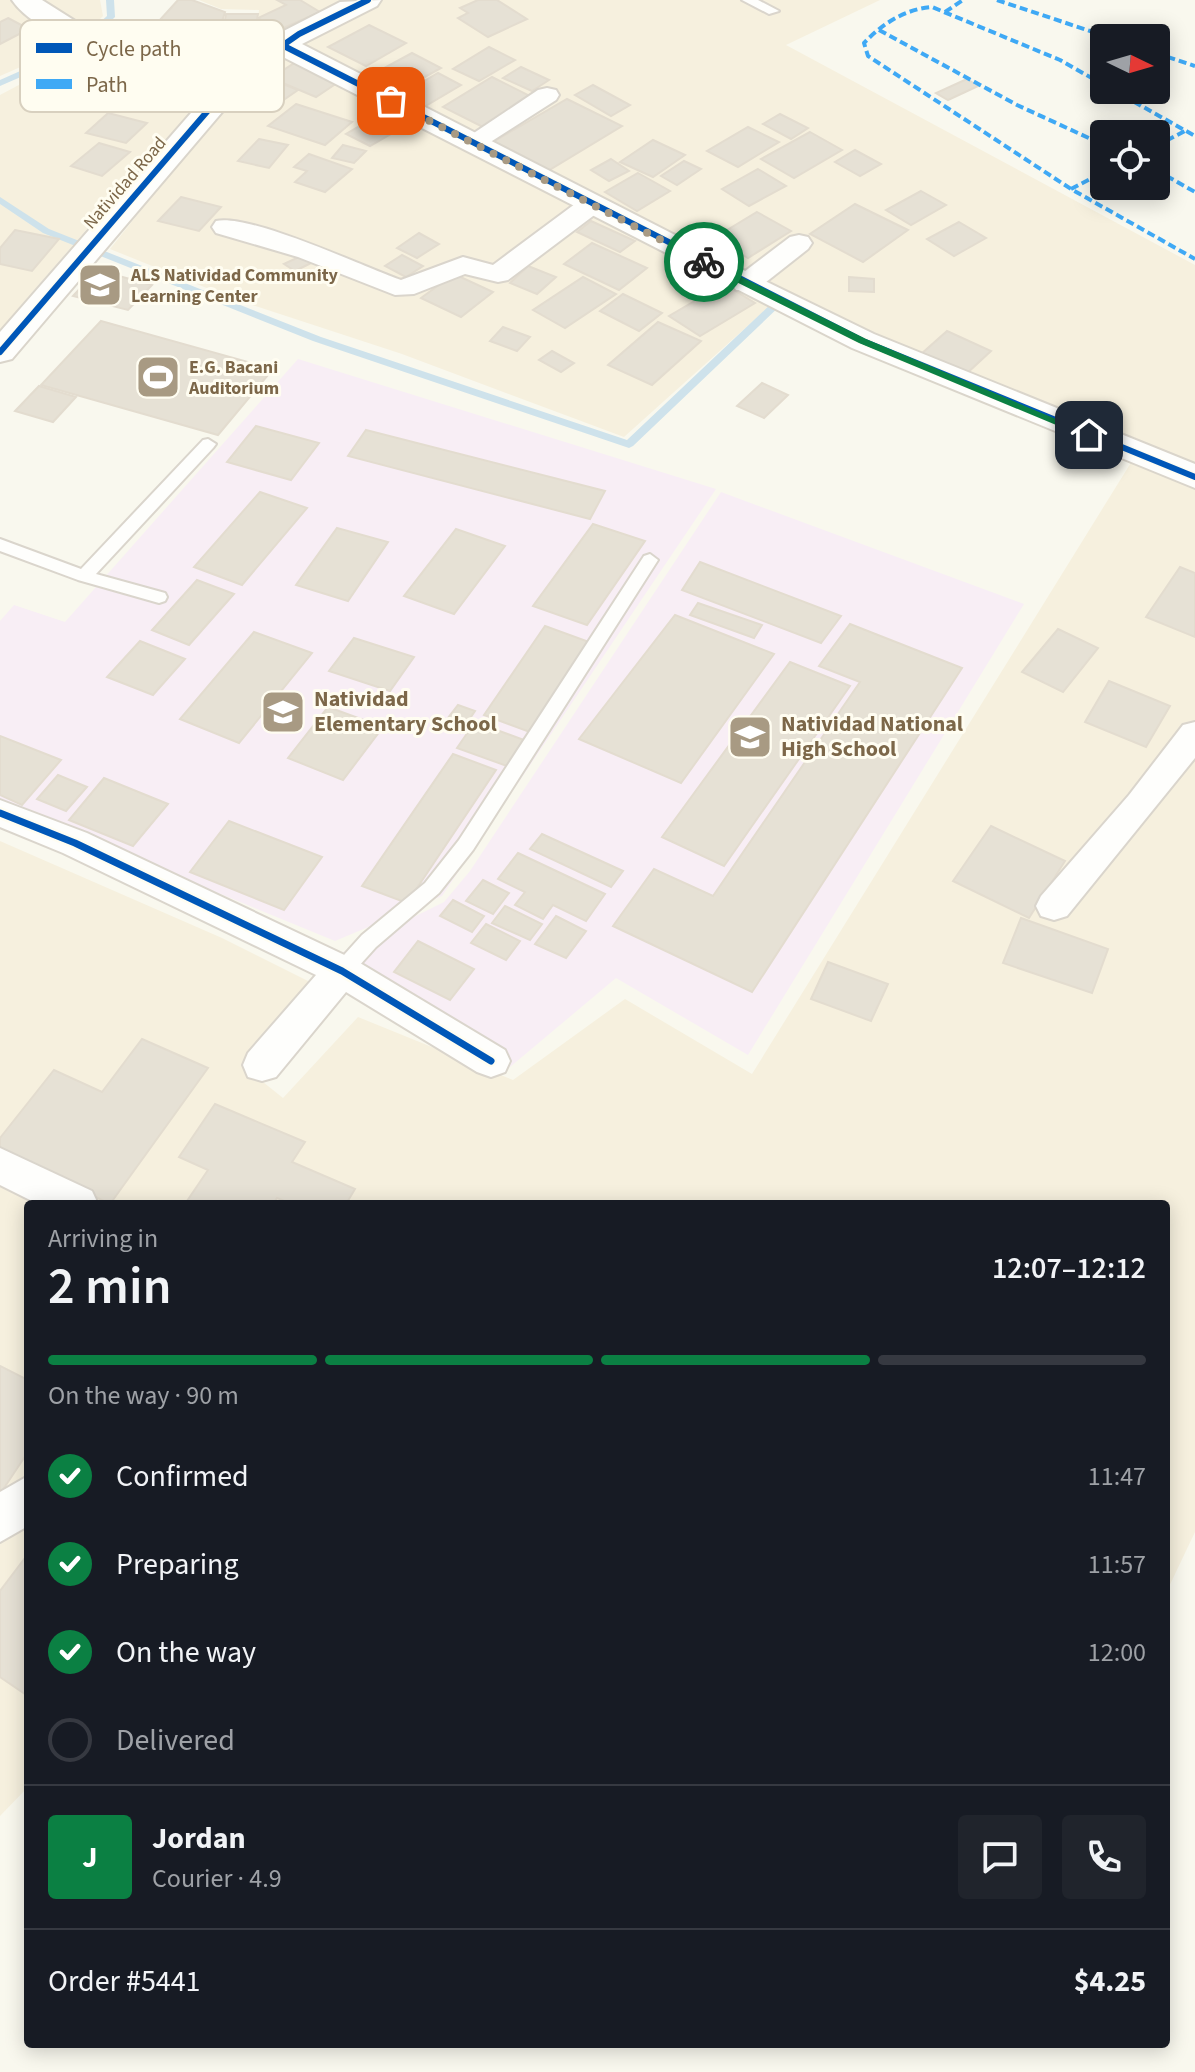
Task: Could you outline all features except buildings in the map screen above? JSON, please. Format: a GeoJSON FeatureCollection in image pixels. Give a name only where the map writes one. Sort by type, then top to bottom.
{"type":"FeatureCollection","features":[{"type":"Feature","properties":{"kind":"street"},"geometry":{"type":"LineString","coordinates":[[25,0],[49,20]]}},
{"type":"Feature","properties":{"kind":"street","name":"Natividad Road"},"geometry":{"type":"LineString","coordinates":[[284,42],[334,14],[368,0]]}},
{"type":"Feature","properties":{"kind":"street"},"geometry":{"type":"LineString","coordinates":[[284,46],[863,341],[1195,477]]}},
{"type":"Feature","properties":{"kind":"street"},"geometry":{"type":"LineString","coordinates":[[472,143],[547,95]]}},
{"type":"Feature","properties":{"kind":"street","name":"Natividad Road"},"geometry":{"type":"LineString","coordinates":[[0,352],[207,112]]}},
{"type":"Feature","properties":{"kind":"street"},"geometry":{"type":"LineString","coordinates":[[225,227],[307,251],[404,288],[463,265],[498,274],[592,204]]}},
{"type":"Feature","properties":{"kind":"street"},"geometry":{"type":"LineString","coordinates":[[746,284],[799,243]]}},
{"type":"Feature","properties":{"kind":"street"},"geometry":{"type":"LineString","coordinates":[[1054,906],[1141,804],[1195,734]]}},
{"type":"Feature","properties":{"kind":"street"},"geometry":{"type":"LineString","coordinates":[[0,813],[75,843],[342,971],[491,1061]]}},
{"type":"Feature","properties":{"kind":"street"},"geometry":{"type":"LineString","coordinates":[[262,1065],[342,971]]}},
{"type":"Feature","properties":{"kind":"street"},"geometry":{"type":"LineString","coordinates":[[0,1166],[70,1200]]}},
{"type":"Feature","properties":{"kind":"street"},"geometry":{"type":"LineString","coordinates":[[0,1520],[24,1501]]}},
{"type":"Feature","properties":{"kind":"lane"},"geometry":{"type":"LineString","coordinates":[[748,0],[773,11]]}},
{"type":"Feature","properties":{"kind":"lane"},"geometry":{"type":"LineString","coordinates":[[84,576],[208,444]]}},
{"type":"Feature","properties":{"kind":"lane"},"geometry":{"type":"LineString","coordinates":[[0,545],[84,576],[159,597]]}},
{"type":"Feature","properties":{"kind":"lane"},"geometry":{"type":"LineString","coordinates":[[342,971],[369,941],[432,888],[466,845],[650,560]]}},
{"type":"Feature","properties":{"kind":"shaded area"},"geometry":{"type":"Polygon","coordinates":[[[0,0],[15,0],[22,13],[31,20],[20,20],[20,67],[0,76],[0,0]]]}},
{"type":"Feature","properties":{"kind":"shaded area"},"geometry":{"type":"Polygon","coordinates":[[[42,0],[100,0],[103,16],[99,20],[78,20],[45,7],[42,0]]]}},
{"type":"Feature","properties":{"kind":"shaded area"},"geometry":{"type":"Polygon","coordinates":[[[199,0],[351,0],[334,6],[284,35],[284,20],[258,20],[259,10],[221,9],[199,0]]]}},
{"type":"Feature","properties":{"kind":"shaded area"},"geometry":{"type":"Polygon","coordinates":[[[376,0],[880,0],[786,45],[1195,265],[1195,473],[853,335],[291,42],[346,11],[376,0]]]}},
{"type":"Feature","properties":{"kind":"shaded area"},"geometry":{"type":"Polygon","coordinates":[[[284,55],[771,305],[624,437],[402,354],[234,299],[110,249],[219,112],[284,112],[284,55]]]}},
{"type":"Feature","properties":{"kind":"shaded area"},"geometry":{"type":"Polygon","coordinates":[[[20,84],[20,112],[198,112],[118,193],[16,311],[0,336],[0,95],[20,84]]]}},
{"type":"Feature","properties":{"kind":"shaded area","name":"Natividad Elementary School"},"geometry":{"type":"Polygon","coordinates":[[[298,359],[716,489],[442,896],[335,941],[0,803],[0,621],[14,605],[65,622],[298,359]]]}},
{"type":"Feature","properties":{"kind":"shaded area"},"geometry":{"type":"Polygon","coordinates":[[[1132,461],[1195,486],[1195,1532],[1170,1585],[1170,1200],[24,1200],[24,1791],[0,1816],[0,841],[222,938],[336,995],[263,1082],[283,1098],[358,1017],[513,1080],[625,999],[752,1074],[1132,461]]]}},
{"type":"Feature","properties":{"kind":"shaded area","name":"Natividad National High School"},"geometry":{"type":"Polygon","coordinates":[[[721,492],[1024,604],[748,1055],[616,978],[510,1067],[325,961],[444,902],[470,871],[721,492]]]}},
{"type":"Feature","properties":{"kind":"waterway"},"geometry":{"type":"LineString","coordinates":[[108,20],[111,17],[110,0]]}},
{"type":"Feature","properties":{"kind":"waterway"},"geometry":{"type":"LineString","coordinates":[[0,83],[20,74]]}},
{"type":"Feature","properties":{"kind":"waterway"},"geometry":{"type":"LineString","coordinates":[[0,200],[46,231],[317,339],[629,444],[777,304]]}},
{"type":"Feature","properties":{"kind":"marked path"},"geometry":{"type":"LineString","coordinates":[[945,12],[963,0]]}},
{"type":"Feature","properties":{"kind":"marked path"},"geometry":{"type":"LineString","coordinates":[[997,0],[1090,31]]}},
{"type":"Feature","properties":{"kind":"marked path"},"geometry":{"type":"LineString","coordinates":[[1090,77],[1060,60],[932,7],[914,10],[895,19],[864,43],[868,56],[1071,189],[1195,259]]}},
{"type":"Feature","properties":{"kind":"marked path"},"geometry":{"type":"LineString","coordinates":[[879,30],[1017,105],[1090,139]]}},
{"type":"Feature","properties":{"kind":"marked path"},"geometry":{"type":"LineString","coordinates":[[1170,58],[1195,66]]}},
{"type":"Feature","properties":{"kind":"marked path"},"geometry":{"type":"LineString","coordinates":[[1138,104],[1195,136]]}},
{"type":"Feature","properties":{"kind":"marked path"},"geometry":{"type":"LineString","coordinates":[[1170,139],[1185,131]]}},
{"type":"Feature","properties":{"kind":"marked path"},"geometry":{"type":"LineString","coordinates":[[1170,178],[1195,192]]}},
{"type":"Feature","properties":{"kind":"marked path"},"geometry":{"type":"LineString","coordinates":[[1071,189],[1090,179]]}},
{"type":"Feature","properties":{"kind":"cycle path"},"geometry":{"type":"LineString","coordinates":[[284,44],[332,16],[368,0]]}},
{"type":"Feature","properties":{"kind":"cycle path"},"geometry":{"type":"LineString","coordinates":[[284,46],[863,341],[1195,477]]}},
{"type":"Feature","properties":{"kind":"cycle path"},"geometry":{"type":"LineString","coordinates":[[0,352],[207,112]]}},
{"type":"Feature","properties":{"kind":"cycle path"},"geometry":{"type":"LineString","coordinates":[[0,813],[75,843],[342,971],[491,1061]]}},
{"type":"Feature","properties":{"kind":"way so far"},"geometry":{"type":"LineString","coordinates":[[391,101],[704,262]]}},
{"type":"Feature","properties":{"kind":"place","name":"ALS Natividad Community Learning Center"},"geometry":{"type":"Point","coordinates":[100,285]}},
{"type":"Feature","properties":{"kind":"place","name":"E.G. Bacani Auditorium"},"geometry":{"type":"Point","coordinates":[158,377]}},
{"type":"Feature","properties":{"kind":"place","name":"Natividad Elementary School"},"geometry":{"type":"Point","coordinates":[283,712]}},
{"type":"Feature","properties":{"kind":"place","name":"Natividad National High School"},"geometry":{"type":"Point","coordinates":[750,737]}},
{"type":"Feature","properties":{"kind":"route"},"geometry":{"type":"LineString","coordinates":[[704,262],[863,341],[1089,435]]}}]}
